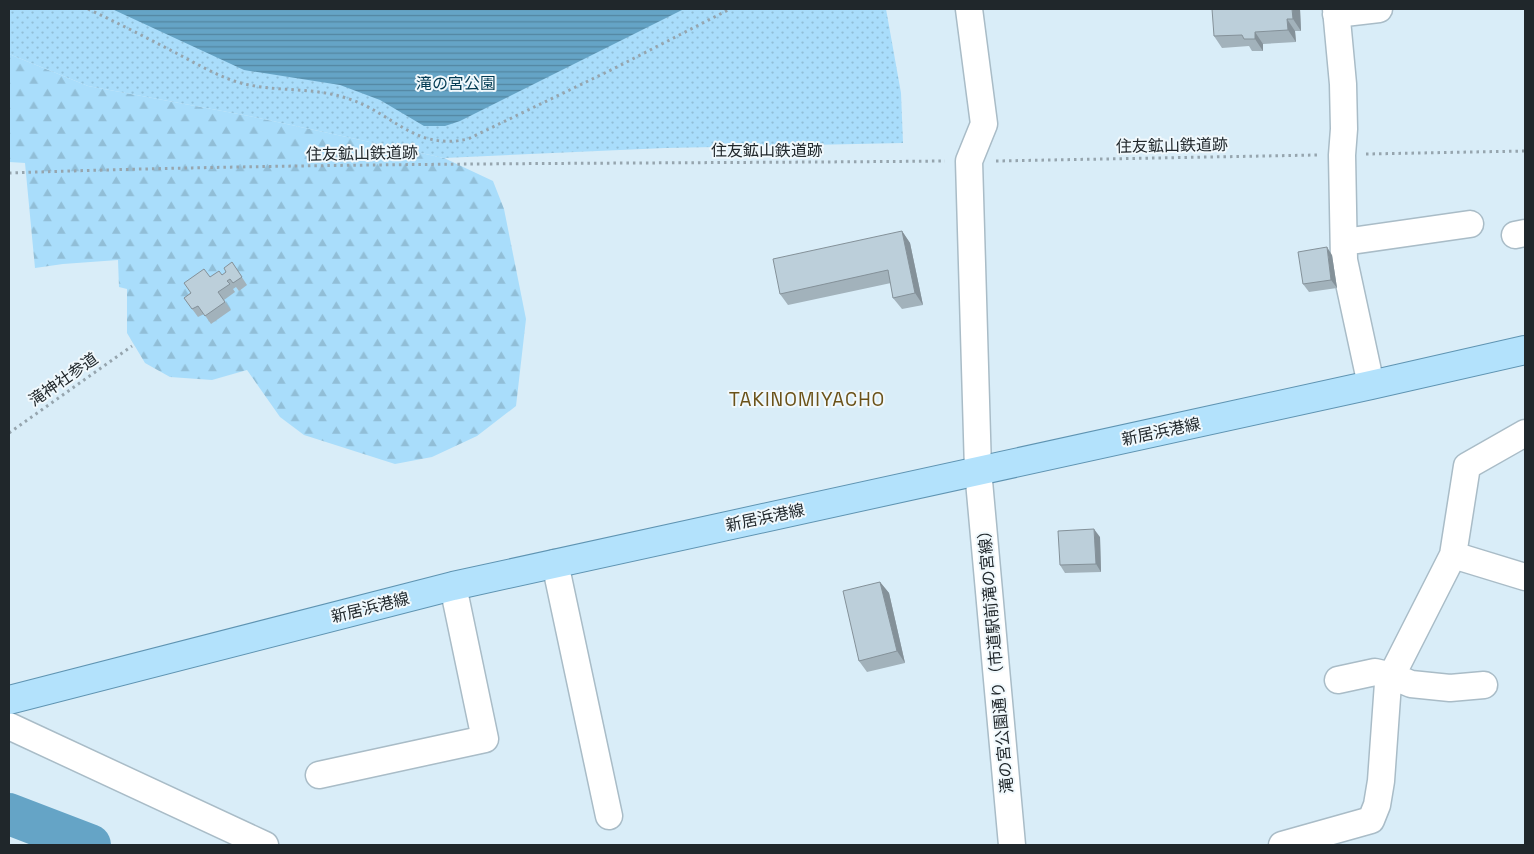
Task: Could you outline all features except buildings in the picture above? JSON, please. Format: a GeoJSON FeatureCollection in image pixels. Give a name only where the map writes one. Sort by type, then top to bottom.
{"type":"FeatureCollection","features":[{"type":"Feature","properties":{"kind":"main road","name":"新居浜港線"},"geometry":{"type":"LineString","coordinates":[[9,700],[453,586],[1525,350]]}},
{"type":"Feature","properties":{"kind":"street"},"geometry":{"type":"LineString","coordinates":[[969,9],[984,124],[969,161]]}},
{"type":"Feature","properties":{"kind":"street"},"geometry":{"type":"LineString","coordinates":[[1371,385],[1344,260],[1343,84],[1336,11],[1379,9]]}},
{"type":"Feature","properties":{"kind":"street","name":"滝の宮公園通り（市道駅前滝の宮線）"},"geometry":{"type":"LineString","coordinates":[[969,161],[978,470],[1012,845]]}},
{"type":"Feature","properties":{"kind":"street"},"geometry":{"type":"LineString","coordinates":[[1344,242],[1470,224]]}},
{"type":"Feature","properties":{"kind":"street"},"geometry":{"type":"LineString","coordinates":[[1282,845],[1371,820],[1382,781],[1388,684],[1453,555],[1467,466],[1525,433]]}},
{"type":"Feature","properties":{"kind":"street"},"geometry":{"type":"LineString","coordinates":[[1453,555],[1525,577]]}},
{"type":"Feature","properties":{"kind":"street"},"geometry":{"type":"LineString","coordinates":[[555,563],[609,816]]}},
{"type":"Feature","properties":{"kind":"street"},"geometry":{"type":"LineString","coordinates":[[319,775],[486,739],[453,586]]}},
{"type":"Feature","properties":{"kind":"street"},"geometry":{"type":"LineString","coordinates":[[1338,680],[1375,672],[1392,676],[1411,684],[1450,688],[1484,686]]}},
{"type":"Feature","properties":{"kind":"street"},"geometry":{"type":"LineString","coordinates":[[9,726],[265,845]]}},
{"type":"Feature","properties":{"kind":"path"},"geometry":{"type":"LineString","coordinates":[[88,9],[234,81],[261,87],[345,97],[365,105],[422,138],[453,142],[468,139],[613,69],[730,9]]}},
{"type":"Feature","properties":{"kind":"path","name":"住友鉱山鉄道跡"},"geometry":{"type":"LineString","coordinates":[[9,173],[432,165],[969,161],[1525,151]]}},
{"type":"Feature","properties":{"kind":"path","name":"滝神社参道"},"geometry":{"type":"LineString","coordinates":[[9,433],[132,346]]}},
{"type":"Feature","properties":{"kind":"green space","name":"滝の宮公園"},"geometry":{"type":"Polygon","coordinates":[[[9,9],[886,9],[901,93],[903,143],[665,148],[444,158],[249,116],[88,86],[9,54],[9,9]]]}},
{"type":"Feature","properties":{"kind":"green space"},"geometry":{"type":"Polygon","coordinates":[[[9,54],[88,86],[249,116],[444,158],[493,181],[504,209],[526,319],[516,406],[477,436],[432,457],[395,464],[304,435],[280,417],[247,370],[212,380],[170,377],[145,363],[127,333],[127,289],[119,287],[118,260],[35,268],[25,163],[9,162],[9,54]]]}},
{"type":"Feature","properties":{"kind":"shaded area"},"geometry":{"type":"Polygon","coordinates":[[[112,9],[684,9],[460,121],[445,126],[424,126],[380,100],[340,85],[244,70],[112,9]]]}},
{"type":"Feature","properties":{"kind":"waterway"},"geometry":{"type":"LineString","coordinates":[[9,814],[90,845]]}},
{"type":"Feature","properties":{"kind":"district","name":"TAKINOMIYACHO"},"geometry":{"type":"Point","coordinates":[807,399]}}]}
